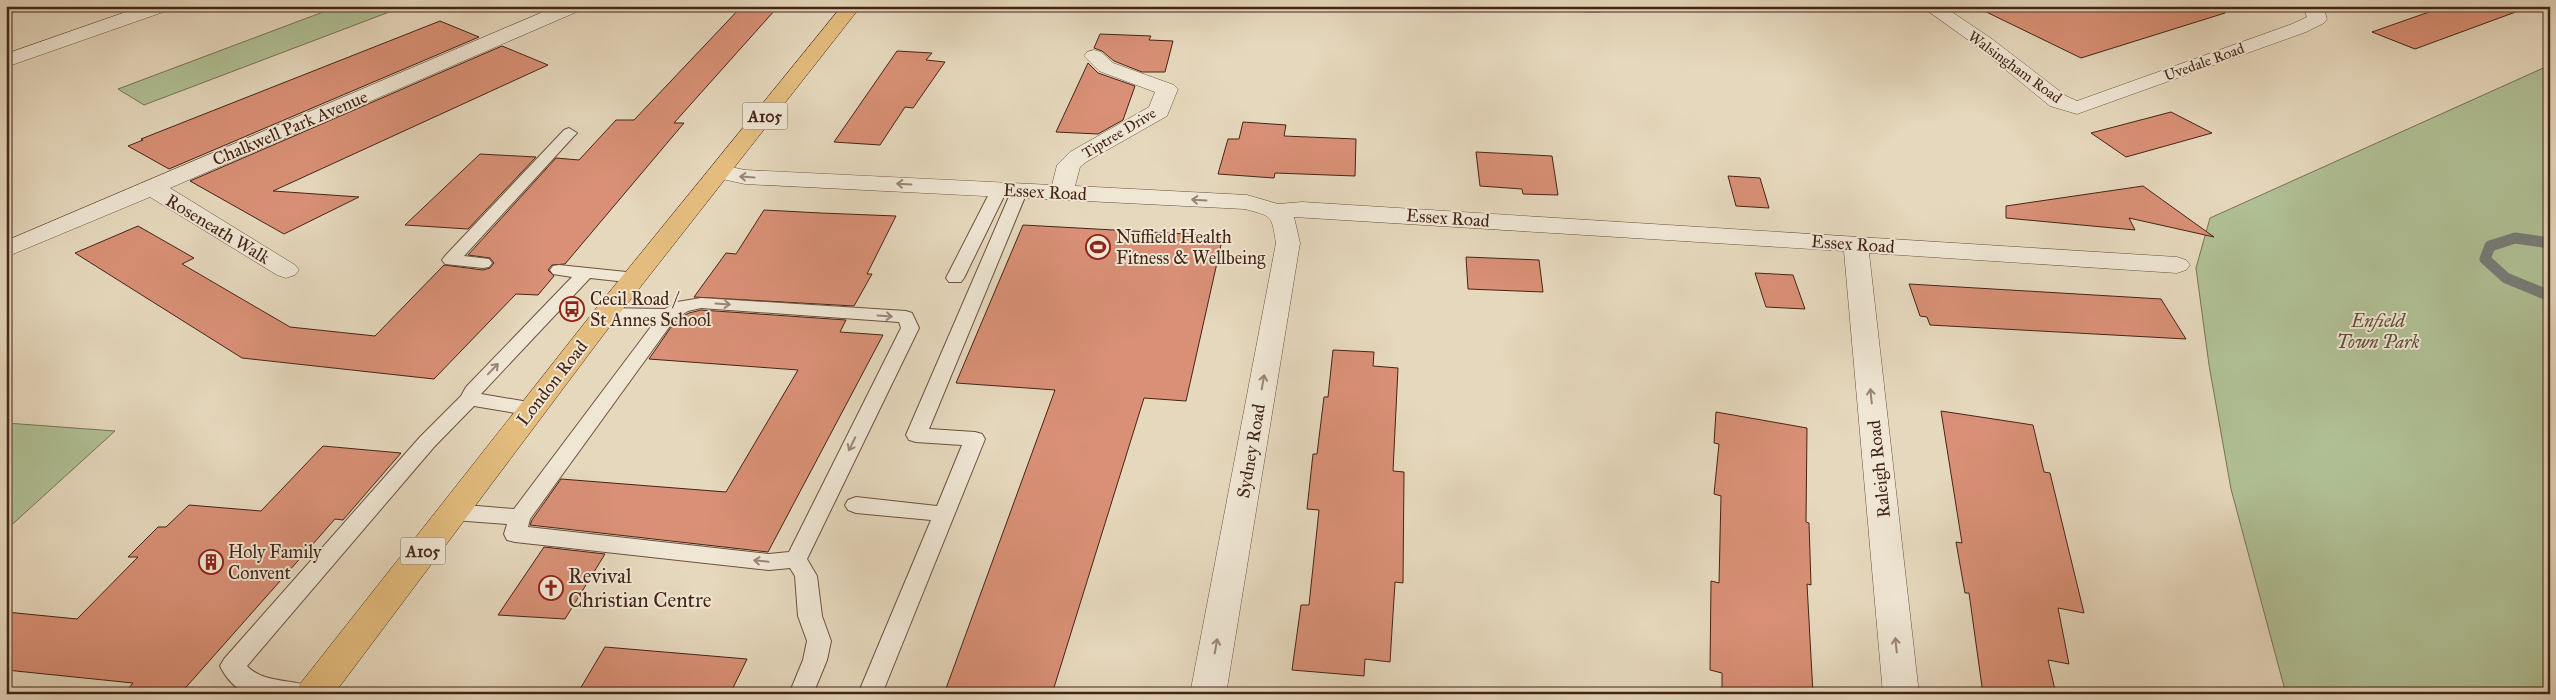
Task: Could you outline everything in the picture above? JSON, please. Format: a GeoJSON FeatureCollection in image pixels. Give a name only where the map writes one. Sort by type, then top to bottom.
{"type":"FeatureCollection","features":[{"type":"Feature","properties":{"kind":"main road","name":"London Road"},"geometry":{"type":"LineString","coordinates":[[313,694],[607,312],[852,6]]}},
{"type":"Feature","properties":{"kind":"street"},"geometry":{"type":"LineString","coordinates":[[6,61],[162,6]]}},
{"type":"Feature","properties":{"kind":"street","name":"Chalkwell Park Avenue"},"geometry":{"type":"LineString","coordinates":[[6,250],[574,6]]}},
{"type":"Feature","properties":{"kind":"street"},"geometry":{"type":"LineString","coordinates":[[1581,6],[1604,6]]}},
{"type":"Feature","properties":{"kind":"street","name":"Walsingham Road"},"geometry":{"type":"LineString","coordinates":[[1930,6],[1985,43],[2058,101],[2077,108]]}},
{"type":"Feature","properties":{"kind":"street","name":"Uvedale Road"},"geometry":{"type":"LineString","coordinates":[[2077,108],[2299,28],[2318,19],[2313,6]]}},
{"type":"Feature","properties":{"kind":"street","name":"Tiptree Drive"},"geometry":{"type":"LineString","coordinates":[[1061,194],[1069,165],[1078,157],[1159,111],[1167,89],[1106,67],[1094,56]]}},
{"type":"Feature","properties":{"kind":"street","name":"Essex Road"},"geometry":{"type":"LineString","coordinates":[[721,172],[752,177],[1247,202],[1277,211],[1302,209],[2177,265]]}},
{"type":"Feature","properties":{"kind":"street","name":"Roseneath Walk"},"geometry":{"type":"LineString","coordinates":[[151,187],[286,270]]}},
{"type":"Feature","properties":{"kind":"street","name":"Sydney Road"},"geometry":{"type":"LineString","coordinates":[[1208,694],[1288,243],[1284,220],[1277,211]]}},
{"type":"Feature","properties":{"kind":"street","name":"Raleigh Road"},"geometry":{"type":"LineString","coordinates":[[1856,245],[1901,694]]}},
{"type":"Feature","properties":{"kind":"lane"},"geometry":{"type":"LineString","coordinates":[[483,263],[451,260],[569,133]]}},
{"type":"Feature","properties":{"kind":"lane"},"geometry":{"type":"LineString","coordinates":[[955,278],[1009,191]]}},
{"type":"Feature","properties":{"kind":"lane"},"geometry":{"type":"LineString","coordinates":[[870,694],[975,439],[916,435],[1009,191]]}},
{"type":"Feature","properties":{"kind":"lane"},"geometry":{"type":"LineString","coordinates":[[559,270],[636,278]]}},
{"type":"Feature","properties":{"kind":"lane"},"geometry":{"type":"LineString","coordinates":[[304,694],[249,684],[232,666],[427,442],[470,399],[473,391],[586,272]]}},
{"type":"Feature","properties":{"kind":"lane"},"geometry":{"type":"LineString","coordinates":[[701,303],[906,317],[910,328],[796,559],[769,562],[515,534],[520,517],[669,315],[683,306],[701,303]]}},
{"type":"Feature","properties":{"kind":"lane"},"geometry":{"type":"LineString","coordinates":[[607,312],[669,315]]}},
{"type":"Feature","properties":{"kind":"lane"},"geometry":{"type":"LineString","coordinates":[[470,399],[532,409]]}},
{"type":"Feature","properties":{"kind":"lane"},"geometry":{"type":"LineString","coordinates":[[856,506],[944,514]]}},
{"type":"Feature","properties":{"kind":"lane"},"geometry":{"type":"LineString","coordinates":[[453,512],[520,517]]}},
{"type":"Feature","properties":{"kind":"lane"},"geometry":{"type":"LineString","coordinates":[[796,559],[806,576],[810,616],[819,641],[815,660],[801,694]]}},
{"type":"Feature","properties":{"kind":"green space"},"geometry":{"type":"Polygon","coordinates":[[[339,6],[405,6],[144,105],[118,89],[339,6]]]}},
{"type":"Feature","properties":{"kind":"green space","name":"Enfield Town Park"},"geometry":{"type":"Polygon","coordinates":[[[2550,65],[2550,694],[2286,694],[2231,489],[2209,365],[2196,268],[2210,218],[2550,65]]]}},
{"type":"Feature","properties":{"kind":"green space"},"geometry":{"type":"Polygon","coordinates":[[[6,423],[115,431],[6,530],[6,423]]]}},
{"type":"Feature","properties":{"kind":"building"},"geometry":{"type":"Polygon","coordinates":[[[742,6],[771,6],[775,10],[674,123],[684,123],[565,264],[552,265],[548,270],[554,276],[538,295],[516,294],[434,379],[242,358],[75,253],[138,226],[194,258],[182,264],[290,327],[375,336],[444,265],[483,270],[490,268],[494,263],[490,258],[468,255],[556,158],[579,160],[616,120],[634,120],[742,6]]]}},
{"type":"Feature","properties":{"kind":"building"},"geometry":{"type":"Polygon","coordinates":[[[1974,6],[2224,6],[2225,13],[2081,58],[1974,6]]]}},
{"type":"Feature","properties":{"kind":"building"},"geometry":{"type":"Polygon","coordinates":[[[2446,6],[2521,6],[2521,10],[2415,49],[2372,32],[2446,6]]]}},
{"type":"Feature","properties":{"kind":"building"},"geometry":{"type":"Polygon","coordinates":[[[440,21],[479,37],[169,169],[128,146],[143,140],[141,139],[440,21]]]}},
{"type":"Feature","properties":{"kind":"building"},"geometry":{"type":"Polygon","coordinates":[[[1100,34],[1151,36],[1149,40],[1173,41],[1165,72],[1142,72],[1114,61],[1102,51],[1094,48],[1100,34]]]}},
{"type":"Feature","properties":{"kind":"building"},"geometry":{"type":"Polygon","coordinates":[[[502,46],[548,65],[273,191],[359,197],[284,234],[190,181],[502,46]]]}},
{"type":"Feature","properties":{"kind":"building"},"geometry":{"type":"Polygon","coordinates":[[[897,51],[932,53],[926,60],[945,62],[913,108],[905,107],[880,145],[834,142],[897,51]]]}},
{"type":"Feature","properties":{"kind":"building"},"geometry":{"type":"Polygon","coordinates":[[[1088,63],[1098,73],[1135,86],[1123,120],[1098,134],[1056,132],[1088,63]]]}},
{"type":"Feature","properties":{"kind":"building"},"geometry":{"type":"Polygon","coordinates":[[[2171,112],[2212,133],[2126,157],[2091,133],[2171,112]]]}},
{"type":"Feature","properties":{"kind":"building"},"geometry":{"type":"Polygon","coordinates":[[[1243,122],[1286,125],[1284,136],[1356,139],[1355,176],[1275,173],[1274,178],[1218,174],[1228,139],[1239,139],[1243,122]]]}},
{"type":"Feature","properties":{"kind":"building"},"geometry":{"type":"Polygon","coordinates":[[[1476,152],[1552,156],[1558,195],[1523,194],[1522,189],[1480,186],[1476,152]]]}},
{"type":"Feature","properties":{"kind":"building"},"geometry":{"type":"Polygon","coordinates":[[[480,154],[536,157],[468,229],[405,225],[480,154]]]}},
{"type":"Feature","properties":{"kind":"building"},"geometry":{"type":"Polygon","coordinates":[[[1728,176],[1760,178],[1769,208],[1736,206],[1728,176]]]}},
{"type":"Feature","properties":{"kind":"building"},"geometry":{"type":"Polygon","coordinates":[[[2143,186],[2214,237],[2129,218],[2135,230],[2006,218],[2006,206],[2143,186]]]}},
{"type":"Feature","properties":{"kind":"building"},"geometry":{"type":"Polygon","coordinates":[[[764,210],[896,216],[867,274],[872,274],[854,306],[694,297],[726,253],[736,254],[764,210]]]}},
{"type":"Feature","properties":{"kind":"building"},"geometry":{"type":"Polygon","coordinates":[[[1023,225],[1223,236],[1186,401],[1144,398],[1052,694],[944,694],[1055,390],[956,383],[1023,225]]]}},
{"type":"Feature","properties":{"kind":"building"},"geometry":{"type":"Polygon","coordinates":[[[1466,257],[1539,260],[1543,292],[1468,289],[1466,257]]]}},
{"type":"Feature","properties":{"kind":"building"},"geometry":{"type":"Polygon","coordinates":[[[1755,273],[1793,275],[1805,309],[1766,307],[1755,273]]]}},
{"type":"Feature","properties":{"kind":"building"},"geometry":{"type":"Polygon","coordinates":[[[1909,284],[2161,299],[2186,339],[1930,325],[1927,317],[1920,316],[1909,284]]]}},
{"type":"Feature","properties":{"kind":"building"},"geometry":{"type":"Polygon","coordinates":[[[701,310],[846,320],[840,332],[883,335],[768,552],[530,525],[561,479],[726,492],[798,370],[649,359],[676,320],[689,313],[701,310]]]}},
{"type":"Feature","properties":{"kind":"building"},"geometry":{"type":"Polygon","coordinates":[[[1333,350],[1374,352],[1373,366],[1398,368],[1393,471],[1404,472],[1403,583],[1395,582],[1390,662],[1365,659],[1364,676],[1292,670],[1301,605],[1309,605],[1319,510],[1307,509],[1313,454],[1317,454],[1324,397],[1328,397],[1333,350]]]}},
{"type":"Feature","properties":{"kind":"building"},"geometry":{"type":"Polygon","coordinates":[[[1941,411],[2033,425],[2044,472],[2050,473],[2084,613],[2058,608],[2069,664],[2048,660],[2056,694],[1983,694],[1969,593],[1965,593],[1956,542],[1962,543],[1941,411]]]}},
{"type":"Feature","properties":{"kind":"building"},"geometry":{"type":"Polygon","coordinates":[[[1716,412],[1807,428],[1806,522],[1809,523],[1811,585],[1807,584],[1813,694],[1722,694],[1722,673],[1710,670],[1711,581],[1719,583],[1721,496],[1714,494],[1719,444],[1714,443],[1716,412]]]}},
{"type":"Feature","properties":{"kind":"building","name":"Holy Family Convent"},"geometry":{"type":"Polygon","coordinates":[[[323,446],[401,453],[343,520],[335,519],[180,694],[124,694],[133,683],[6,670],[6,612],[77,619],[138,557],[128,557],[158,527],[166,527],[189,505],[261,511],[323,446]]]}},
{"type":"Feature","properties":{"kind":"building","name":"Revival Christian Centre"},"geometry":{"type":"Polygon","coordinates":[[[544,547],[605,554],[565,619],[498,615],[544,547]]]}},
{"type":"Feature","properties":{"kind":"building"},"geometry":{"type":"Polygon","coordinates":[[[605,647],[747,659],[730,694],[577,694],[605,647]]]}},
{"type":"Feature","properties":{"kind":"waterway"},"geometry":{"type":"LineString","coordinates":[[2550,243],[2515,238],[2490,246],[2485,259],[2506,278],[2550,296]]}},
{"type":"Feature","properties":{"kind":"place","name":"Nuffield Health Fitness & Wellbeing"},"geometry":{"type":"Point","coordinates":[1098,247]}},
{"type":"Feature","properties":{"kind":"place","name":"Cecil Road / St Annes School"},"geometry":{"type":"Point","coordinates":[572,309]}},
{"type":"Feature","properties":{"kind":"place","name":"Holy Family Convent"},"geometry":{"type":"Point","coordinates":[211,562]}},
{"type":"Feature","properties":{"kind":"place","name":"Revival Christian Centre"},"geometry":{"type":"Point","coordinates":[551,588]}}]}
